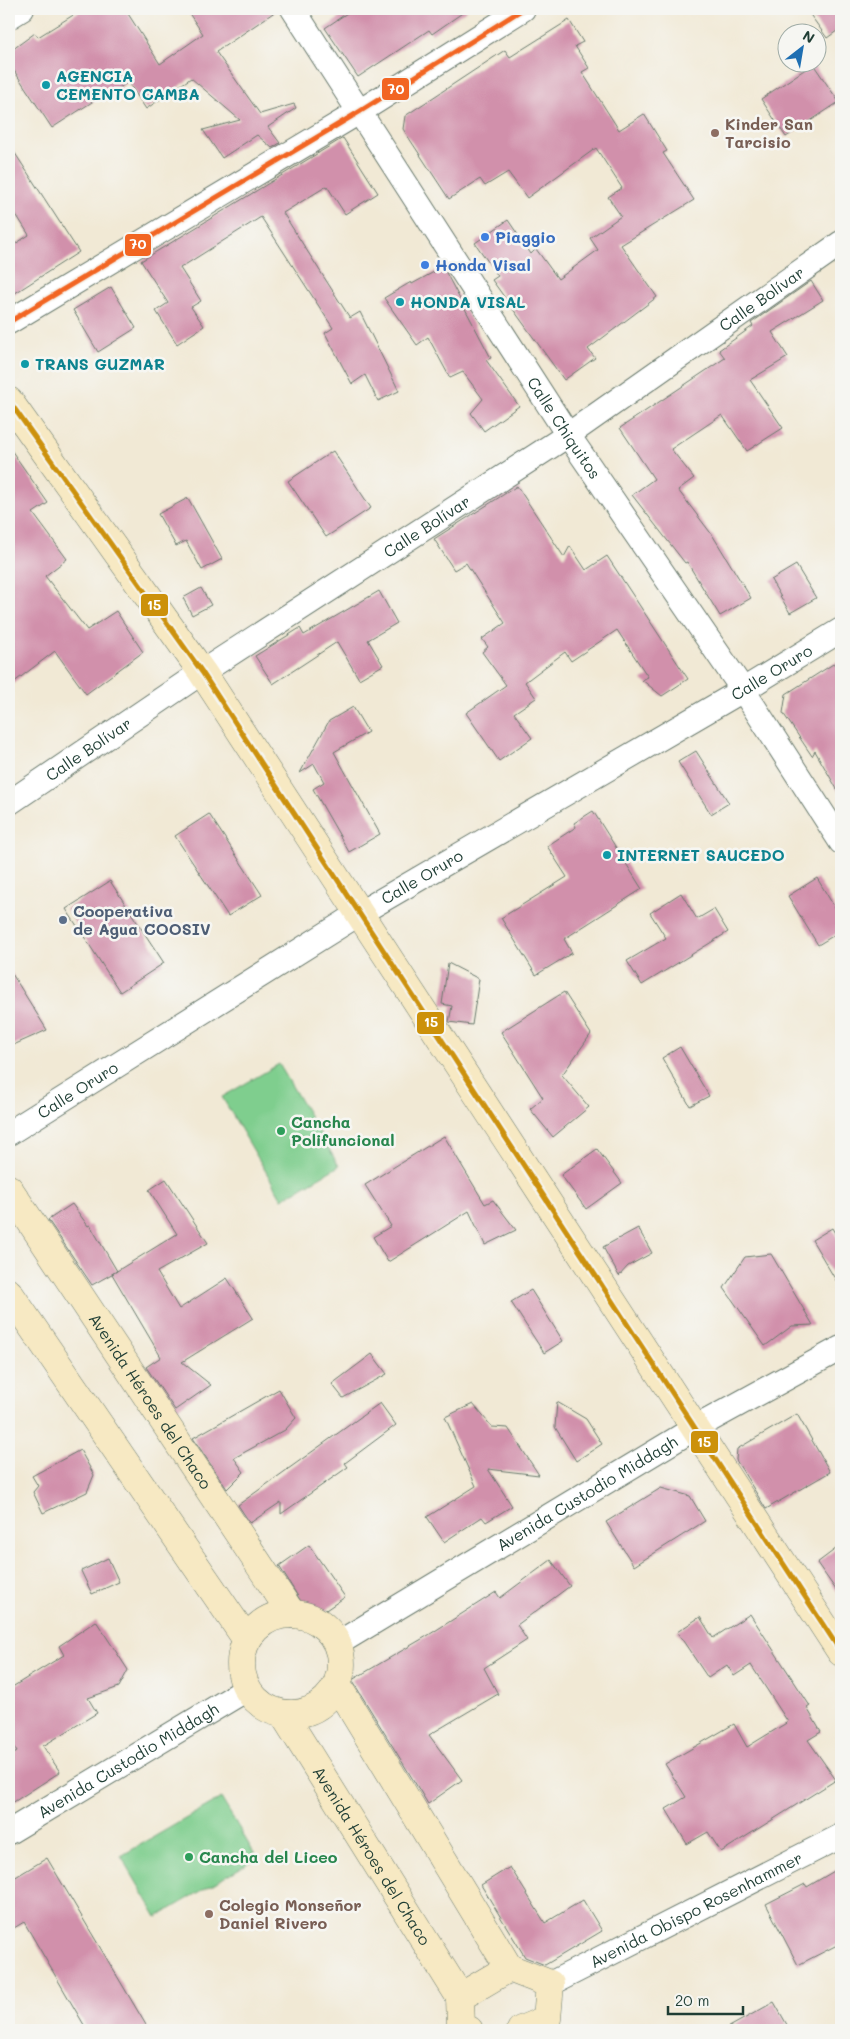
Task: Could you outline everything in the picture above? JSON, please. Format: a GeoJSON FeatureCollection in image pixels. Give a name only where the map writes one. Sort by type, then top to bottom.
{"type":"FeatureCollection","features":[{"type":"Feature","properties":{"kind":"street"},"geometry":{"type":"LineString","coordinates":[[9,17],[22,9]]}},
{"type":"Feature","properties":{"kind":"street","name":"Calle Chiquitos"},"geometry":{"type":"LineString","coordinates":[[293,9],[568,434],[743,690],[841,842]]}},
{"type":"Feature","properties":{"kind":"street"},"geometry":{"type":"LineString","coordinates":[[9,322],[359,112],[523,9]]}},
{"type":"Feature","properties":{"kind":"street","name":"Calle Bolívar"},"geometry":{"type":"LineString","coordinates":[[9,802],[202,672],[568,434],[841,243]]}},
{"type":"Feature","properties":{"kind":"street"},"geometry":{"type":"LineString","coordinates":[[9,401],[202,672],[841,1652]]}},
{"type":"Feature","properties":{"kind":"street","name":"Calle Oruro"},"geometry":{"type":"LineString","coordinates":[[9,1133],[360,913],[743,690],[841,630]]}},
{"type":"Feature","properties":{"kind":"street","name":"Avenida Héroes del Chaco"},"geometry":{"type":"LineString","coordinates":[[9,1188],[292,1614]]}},
{"type":"Feature","properties":{"kind":"street"},"geometry":{"type":"LineString","coordinates":[[9,1292],[247,1640]]}},
{"type":"Feature","properties":{"kind":"street","name":"Avenida Custodio Middagh"},"geometry":{"type":"LineString","coordinates":[[337,1644],[696,1428],[841,1348]]}},
{"type":"Feature","properties":{"kind":"street"},"geometry":{"type":"LineString","coordinates":[[292,1614],[306,1616],[329,1632],[337,1644],[341,1658],[341,1672],[337,1685],[328,1699],[316,1709],[300,1714],[284,1715],[269,1710],[256,1701],[247,1689],[241,1673],[241,1656],[247,1640],[255,1629],[278,1615],[292,1614]]}},
{"type":"Feature","properties":{"kind":"street"},"geometry":{"type":"LineString","coordinates":[[337,1685],[509,1968],[550,1984],[551,2025],[521,2030]]}},
{"type":"Feature","properties":{"kind":"street","name":"Avenida Custodio Middagh"},"geometry":{"type":"LineString","coordinates":[[9,1832],[247,1689]]}},
{"type":"Feature","properties":{"kind":"street","name":"Avenida Héroes del Chaco"},"geometry":{"type":"LineString","coordinates":[[284,1715],[460,1997]]}},
{"type":"Feature","properties":{"kind":"street","name":"Avenida Obispo Rosenhammer"},"geometry":{"type":"LineString","coordinates":[[550,1984],[841,1836]]}},
{"type":"Feature","properties":{"kind":"street"},"geometry":{"type":"LineString","coordinates":[[462,2029],[460,1997],[509,1968]]}},
{"type":"Feature","properties":{"kind":"green space","name":"Cancha Polifuncional"},"geometry":{"type":"Polygon","coordinates":[[[279,1064],[339,1166],[282,1199],[222,1097],[279,1064]]]}},
{"type":"Feature","properties":{"kind":"green space","name":"Cancha del Liceo"},"geometry":{"type":"Polygon","coordinates":[[[221,1798],[257,1858],[157,1917],[121,1856],[221,1798]]]}},
{"type":"Feature","properties":{"kind":"building"},"geometry":{"type":"Polygon","coordinates":[[[83,9],[125,9],[160,64],[203,34],[186,9],[279,9],[216,52],[260,114],[294,104],[296,108],[268,127],[280,143],[272,148],[257,135],[222,158],[203,130],[240,120],[191,78],[146,109],[128,82],[110,94],[109,91],[52,128],[9,63],[9,52],[35,33],[38,37],[83,9]]]}},
{"type":"Feature","properties":{"kind":"building"},"geometry":{"type":"Polygon","coordinates":[[[353,9],[468,9],[432,34],[429,30],[358,77],[325,28],[353,9]]]}},
{"type":"Feature","properties":{"kind":"building"},"geometry":{"type":"Polygon","coordinates":[[[806,9],[841,9],[841,28],[828,37],[828,22],[815,22],[806,9]]]}},
{"type":"Feature","properties":{"kind":"building"},"geometry":{"type":"Polygon","coordinates":[[[569,20],[583,42],[575,46],[589,68],[582,72],[619,130],[644,114],[667,151],[663,153],[694,200],[621,245],[657,297],[588,349],[595,358],[564,380],[492,280],[498,276],[475,243],[508,220],[531,254],[536,249],[558,279],[598,250],[590,238],[621,216],[608,197],[622,188],[596,148],[527,198],[508,172],[485,186],[480,179],[449,199],[403,129],[405,116],[505,50],[510,57],[569,20]]]}},
{"type":"Feature","properties":{"kind":"building"},"geometry":{"type":"Polygon","coordinates":[[[801,72],[818,72],[839,102],[786,137],[761,99],[801,72]]]}},
{"type":"Feature","properties":{"kind":"building"},"geometry":{"type":"Polygon","coordinates":[[[343,138],[378,193],[345,214],[327,186],[283,213],[350,318],[360,312],[399,391],[378,401],[365,375],[352,384],[325,333],[333,328],[261,217],[180,268],[201,301],[191,307],[204,326],[177,344],[156,311],[168,303],[141,261],[343,138]]]}},
{"type":"Feature","properties":{"kind":"building"},"geometry":{"type":"Polygon","coordinates":[[[9,144],[79,252],[9,297],[9,248],[29,235],[9,203],[9,144]]]}},
{"type":"Feature","properties":{"kind":"building"},"geometry":{"type":"Polygon","coordinates":[[[443,267],[491,358],[486,360],[519,406],[484,431],[471,413],[483,399],[463,372],[450,378],[428,337],[417,345],[384,298],[411,282],[412,284],[443,267]]]}},
{"type":"Feature","properties":{"kind":"building"},"geometry":{"type":"Polygon","coordinates":[[[811,281],[823,300],[772,332],[788,357],[750,380],[783,428],[747,451],[722,415],[671,449],[694,478],[678,490],[713,536],[751,598],[720,616],[687,562],[685,563],[632,495],[654,479],[620,428],[725,358],[719,350],[753,326],[751,323],[811,281]]]}},
{"type":"Feature","properties":{"kind":"building"},"geometry":{"type":"Polygon","coordinates":[[[111,287],[136,328],[98,352],[73,310],[111,287]]]}},
{"type":"Feature","properties":{"kind":"building"},"geometry":{"type":"Polygon","coordinates":[[[9,447],[48,503],[33,513],[67,559],[45,576],[87,630],[116,611],[143,652],[86,694],[55,651],[9,686],[9,447]]]}},
{"type":"Feature","properties":{"kind":"building"},"geometry":{"type":"Polygon","coordinates":[[[333,451],[371,508],[326,537],[288,481],[333,451]]]}},
{"type":"Feature","properties":{"kind":"building"},"geometry":{"type":"Polygon","coordinates":[[[517,486],[564,557],[570,546],[586,570],[607,556],[688,679],[662,696],[642,680],[648,677],[617,630],[571,661],[565,652],[525,682],[536,698],[514,713],[532,738],[499,761],[466,713],[506,685],[482,652],[488,647],[482,639],[505,623],[466,563],[454,570],[434,539],[517,486]]]}},
{"type":"Feature","properties":{"kind":"building"},"geometry":{"type":"Polygon","coordinates":[[[188,498],[222,559],[202,570],[186,541],[176,546],[158,514],[188,498]]]}},
{"type":"Feature","properties":{"kind":"building"},"geometry":{"type":"Polygon","coordinates":[[[796,565],[816,598],[790,613],[771,580],[796,565]]]}},
{"type":"Feature","properties":{"kind":"building"},"geometry":{"type":"Polygon","coordinates":[[[201,588],[211,605],[192,615],[183,598],[201,588]]]}},
{"type":"Feature","properties":{"kind":"building"},"geometry":{"type":"Polygon","coordinates":[[[379,591],[397,623],[368,640],[383,665],[359,679],[337,642],[273,684],[255,656],[300,628],[304,635],[379,591]]]}},
{"type":"Feature","properties":{"kind":"building"},"geometry":{"type":"Polygon","coordinates":[[[841,659],[841,796],[815,751],[812,756],[783,713],[786,694],[841,659]]]}},
{"type":"Feature","properties":{"kind":"building"},"geometry":{"type":"Polygon","coordinates":[[[353,707],[368,732],[334,752],[380,834],[349,852],[313,789],[324,782],[314,764],[300,773],[329,721],[353,707]]]}},
{"type":"Feature","properties":{"kind":"building"},"geometry":{"type":"Polygon","coordinates":[[[696,751],[729,803],[711,814],[678,762],[696,751]]]}},
{"type":"Feature","properties":{"kind":"building"},"geometry":{"type":"Polygon","coordinates":[[[593,811],[642,889],[564,939],[572,953],[536,975],[501,918],[567,877],[547,846],[576,827],[574,823],[593,811]]]}},
{"type":"Feature","properties":{"kind":"building"},"geometry":{"type":"Polygon","coordinates":[[[209,814],[262,895],[228,916],[175,836],[209,814]]]}},
{"type":"Feature","properties":{"kind":"building"},"geometry":{"type":"Polygon","coordinates":[[[817,878],[841,918],[841,931],[818,945],[788,896],[817,878]]]}},
{"type":"Feature","properties":{"kind":"building"},"geometry":{"type":"Polygon","coordinates":[[[110,881],[164,963],[120,992],[66,909],[110,881]]]}},
{"type":"Feature","properties":{"kind":"building"},"geometry":{"type":"Polygon","coordinates":[[[681,893],[697,919],[714,909],[728,932],[642,985],[627,961],[666,938],[650,913],[681,893]]]}},
{"type":"Feature","properties":{"kind":"building"},"geometry":{"type":"Polygon","coordinates":[[[448,963],[479,979],[472,1025],[449,1022],[452,1006],[442,1004],[448,963]]]}},
{"type":"Feature","properties":{"kind":"building"},"geometry":{"type":"Polygon","coordinates":[[[9,969],[47,1030],[9,1047],[9,969]]]}},
{"type":"Feature","properties":{"kind":"building"},"geometry":{"type":"Polygon","coordinates":[[[564,992],[591,1034],[562,1075],[589,1107],[553,1137],[530,1109],[543,1098],[501,1032],[564,992]]]}},
{"type":"Feature","properties":{"kind":"building"},"geometry":{"type":"Polygon","coordinates":[[[680,1047],[709,1096],[690,1106],[662,1058],[680,1047]]]}},
{"type":"Feature","properties":{"kind":"building"},"geometry":{"type":"Polygon","coordinates":[[[444,1136],[485,1204],[493,1200],[516,1230],[485,1245],[469,1211],[388,1262],[373,1237],[391,1226],[365,1185],[444,1136]]]}},
{"type":"Feature","properties":{"kind":"building"},"geometry":{"type":"Polygon","coordinates":[[[597,1149],[622,1183],[586,1209],[561,1175],[597,1149]]]}},
{"type":"Feature","properties":{"kind":"building"},"geometry":{"type":"Polygon","coordinates":[[[166,1179],[208,1243],[157,1272],[179,1309],[227,1278],[253,1318],[182,1362],[211,1385],[175,1410],[146,1367],[161,1357],[112,1274],[177,1234],[149,1190],[166,1179]]]}},
{"type":"Feature","properties":{"kind":"building"},"geometry":{"type":"Polygon","coordinates":[[[72,1204],[88,1226],[90,1225],[117,1271],[92,1285],[48,1220],[72,1204]]]}},
{"type":"Feature","properties":{"kind":"building"},"geometry":{"type":"Polygon","coordinates":[[[638,1228],[652,1253],[628,1266],[619,1276],[603,1247],[638,1228]]]}},
{"type":"Feature","properties":{"kind":"building"},"geometry":{"type":"Polygon","coordinates":[[[832,1228],[841,1244],[841,1289],[812,1240],[832,1228]]]}},
{"type":"Feature","properties":{"kind":"building"},"geometry":{"type":"Polygon","coordinates":[[[771,1254],[813,1325],[792,1326],[765,1346],[724,1288],[745,1257],[771,1254]]]}},
{"type":"Feature","properties":{"kind":"building"},"geometry":{"type":"Polygon","coordinates":[[[531,1290],[563,1341],[544,1353],[511,1302],[531,1290]]]}},
{"type":"Feature","properties":{"kind":"building"},"geometry":{"type":"Polygon","coordinates":[[[372,1354],[387,1374],[343,1398],[332,1384],[372,1354]]]}},
{"type":"Feature","properties":{"kind":"building"},"geometry":{"type":"Polygon","coordinates":[[[279,1389],[296,1418],[285,1430],[234,1458],[244,1472],[227,1489],[193,1438],[279,1389]]]}},
{"type":"Feature","properties":{"kind":"building"},"geometry":{"type":"Polygon","coordinates":[[[557,1402],[586,1419],[602,1444],[576,1461],[555,1427],[557,1402]]]}},
{"type":"Feature","properties":{"kind":"building"},"geometry":{"type":"Polygon","coordinates":[[[380,1403],[396,1425],[345,1463],[348,1467],[281,1514],[281,1502],[250,1523],[238,1505],[380,1403]]]}},
{"type":"Feature","properties":{"kind":"building"},"geometry":{"type":"Polygon","coordinates":[[[473,1404],[492,1427],[508,1428],[539,1475],[488,1469],[512,1506],[486,1522],[482,1517],[444,1542],[427,1517],[476,1486],[445,1417],[473,1404]]]}},
{"type":"Feature","properties":{"kind":"building"},"geometry":{"type":"Polygon","coordinates":[[[797,1414],[830,1472],[766,1509],[736,1460],[737,1449],[797,1414]]]}},
{"type":"Feature","properties":{"kind":"building"},"geometry":{"type":"Polygon","coordinates":[[[80,1450],[94,1475],[87,1492],[43,1513],[33,1492],[38,1486],[32,1476],[80,1450]]]}},
{"type":"Feature","properties":{"kind":"building"},"geometry":{"type":"Polygon","coordinates":[[[661,1488],[690,1496],[705,1521],[634,1566],[606,1522],[661,1488]]]}},
{"type":"Feature","properties":{"kind":"building"},"geometry":{"type":"Polygon","coordinates":[[[309,1545],[345,1597],[320,1614],[307,1611],[279,1566],[309,1545]]]}},
{"type":"Feature","properties":{"kind":"building"},"geometry":{"type":"Polygon","coordinates":[[[841,1545],[841,1597],[817,1563],[841,1545]]]}},
{"type":"Feature","properties":{"kind":"building"},"geometry":{"type":"Polygon","coordinates":[[[108,1558],[119,1582],[92,1594],[81,1571],[108,1558]]]}},
{"type":"Feature","properties":{"kind":"building"},"geometry":{"type":"Polygon","coordinates":[[[551,1560],[570,1586],[517,1625],[527,1640],[484,1668],[498,1694],[429,1735],[462,1780],[428,1804],[352,1680],[427,1636],[496,1592],[500,1598],[551,1560]]]}},
{"type":"Feature","properties":{"kind":"building"},"geometry":{"type":"Polygon","coordinates":[[[750,1614],[810,1706],[807,1708],[821,1732],[808,1740],[836,1780],[721,1852],[708,1832],[687,1844],[666,1809],[686,1797],[665,1764],[734,1724],[747,1747],[788,1722],[751,1665],[734,1676],[727,1665],[708,1678],[677,1632],[700,1617],[713,1638],[750,1614]]]}},
{"type":"Feature","properties":{"kind":"building"},"geometry":{"type":"Polygon","coordinates":[[[96,1621],[128,1670],[119,1687],[88,1698],[97,1713],[43,1746],[60,1772],[9,1805],[9,1757],[17,1752],[9,1739],[9,1689],[64,1655],[59,1646],[96,1621]]]}},
{"type":"Feature","properties":{"kind":"building"},"geometry":{"type":"Polygon","coordinates":[[[47,1858],[149,2030],[87,2030],[24,1922],[9,1931],[9,1881],[47,1858]]]}},
{"type":"Feature","properties":{"kind":"building"},"geometry":{"type":"Polygon","coordinates":[[[510,1867],[545,1923],[583,1900],[602,1931],[545,1965],[525,1957],[481,1885],[510,1867]]]}},
{"type":"Feature","properties":{"kind":"building"},"geometry":{"type":"Polygon","coordinates":[[[841,1867],[841,1943],[798,1965],[766,1904],[805,1884],[807,1887],[841,1867]]]}},
{"type":"Feature","properties":{"kind":"building"},"geometry":{"type":"Polygon","coordinates":[[[774,2002],[790,2030],[724,2030],[774,2002]]]}},
{"type":"Feature","properties":{"kind":"transit line","name":"70"},"geometry":{"type":"LineString","coordinates":[[9,322],[359,112],[523,9]]}},
{"type":"Feature","properties":{"kind":"transit line","name":"15"},"geometry":{"type":"LineString","coordinates":[[9,401],[202,672],[841,1652]]}},
{"type":"Feature","properties":{"kind":"place","name":"AGENCIA CEMENTO CAMBA"},"geometry":{"type":"Point","coordinates":[46,85]}},
{"type":"Feature","properties":{"kind":"place","name":"Kinder San Tarcisio"},"geometry":{"type":"Point","coordinates":[715,133]}},
{"type":"Feature","properties":{"kind":"place","name":"Piaggio"},"geometry":{"type":"Point","coordinates":[485,237]}},
{"type":"Feature","properties":{"kind":"place","name":"Honda Visal"},"geometry":{"type":"Point","coordinates":[425,265]}},
{"type":"Feature","properties":{"kind":"place","name":"HONDA VISAL"},"geometry":{"type":"Point","coordinates":[400,302]}},
{"type":"Feature","properties":{"kind":"place","name":"TRANS GUZMAR"},"geometry":{"type":"Point","coordinates":[25,364]}},
{"type":"Feature","properties":{"kind":"place","name":"INTERNET SAUCEDO"},"geometry":{"type":"Point","coordinates":[607,855]}},
{"type":"Feature","properties":{"kind":"place","name":"Cooperativa de Agua COOSIV"},"geometry":{"type":"Point","coordinates":[63,920]}},
{"type":"Feature","properties":{"kind":"place","name":"Cancha Polifuncional"},"geometry":{"type":"Point","coordinates":[281,1131]}},
{"type":"Feature","properties":{"kind":"place","name":"Cancha del Liceo"},"geometry":{"type":"Point","coordinates":[189,1857]}},
{"type":"Feature","properties":{"kind":"place","name":"Colegio Monseñor Daniel Rivero"},"geometry":{"type":"Point","coordinates":[209,1914]}}]}
